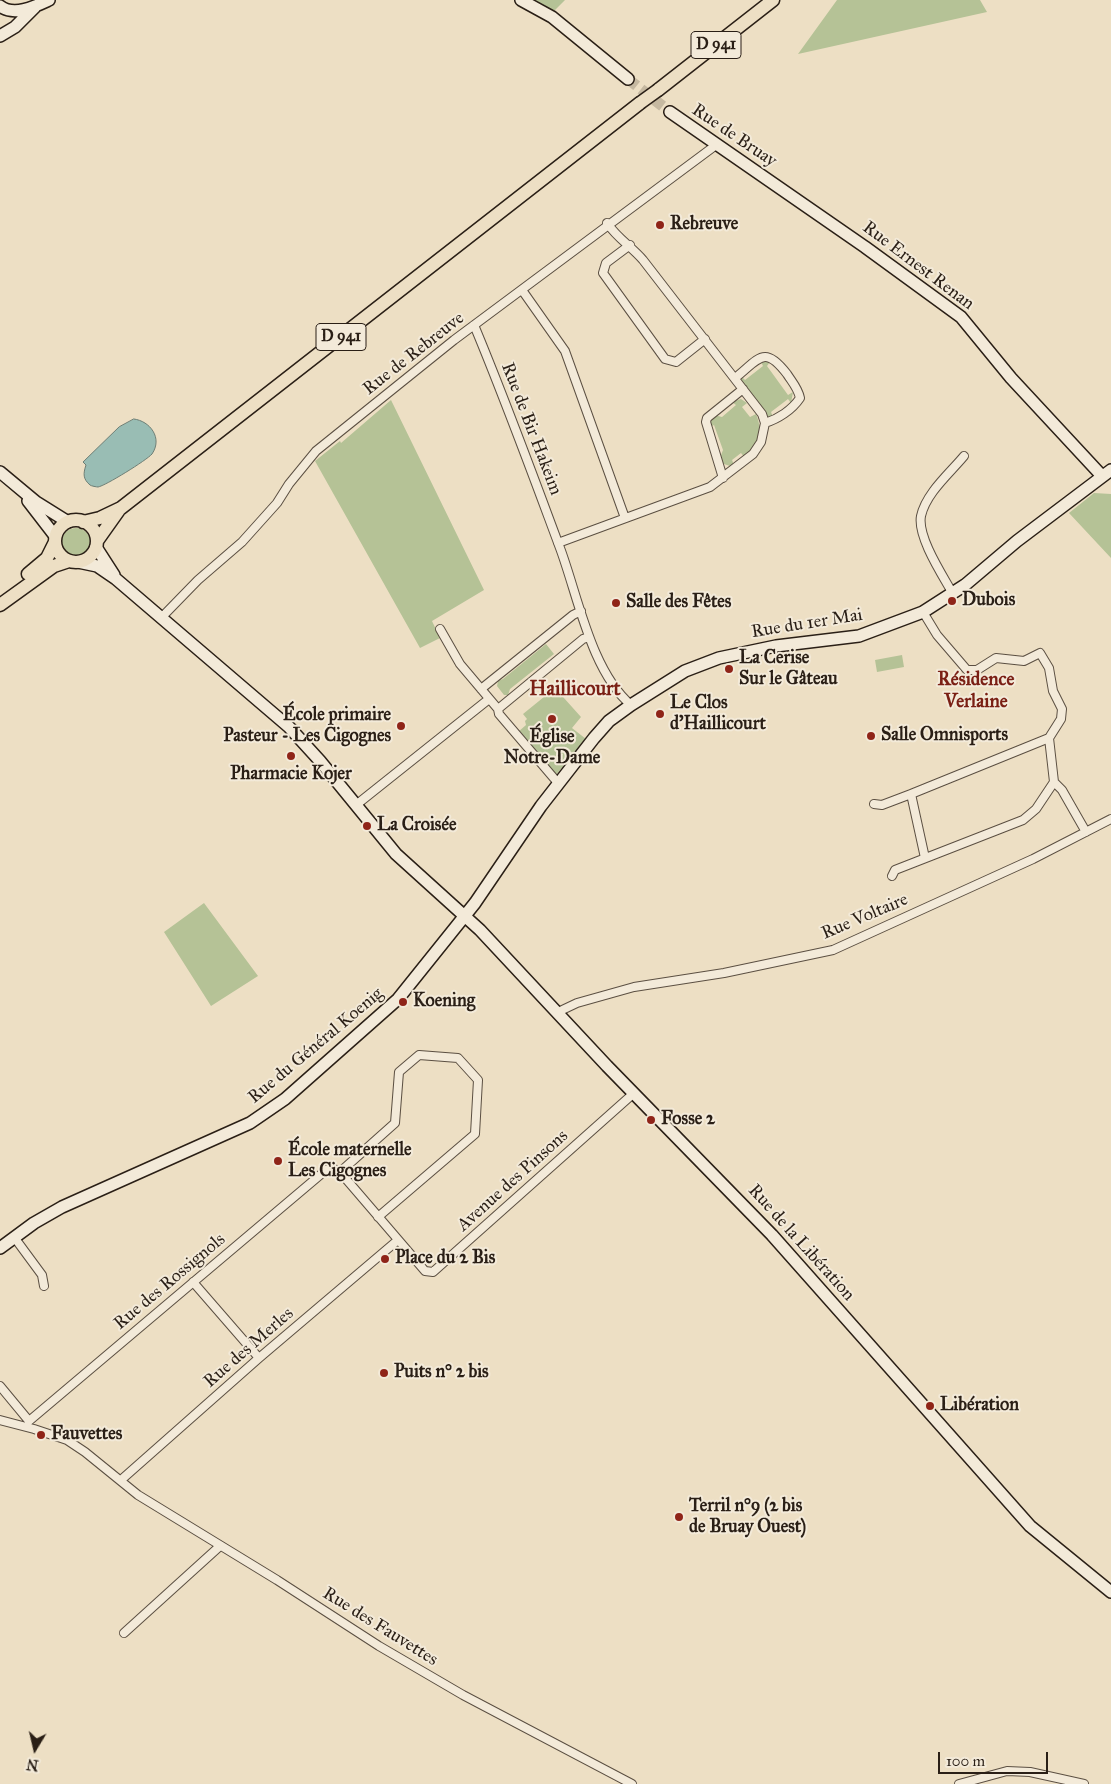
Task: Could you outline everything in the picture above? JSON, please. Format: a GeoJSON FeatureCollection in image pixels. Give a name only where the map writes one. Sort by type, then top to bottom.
{"type":"FeatureCollection","features":[{"type":"Feature","properties":{"kind":"main road","name":"D 941"},"geometry":{"type":"LineString","coordinates":[[84,522],[100,518],[121,508],[773,0]]}},
{"type":"Feature","properties":{"kind":"main road","name":"D 941"},"geometry":{"type":"LineString","coordinates":[[96,544],[121,508]]}},
{"type":"Feature","properties":{"kind":"main road"},"geometry":{"type":"LineString","coordinates":[[0,596],[48,558],[60,528],[68,522],[84,522],[93,529],[96,544],[89,557],[54,566],[0,606]]}},
{"type":"Feature","properties":{"kind":"main road"},"geometry":{"type":"LineString","coordinates":[[55,540],[59,554],[74,561]]}},
{"type":"Feature","properties":{"kind":"street"},"geometry":{"type":"LineString","coordinates":[[2,7],[13,11],[36,6],[49,0]]}},
{"type":"Feature","properties":{"kind":"street"},"geometry":{"type":"LineString","coordinates":[[520,0],[552,17],[628,79]]}},
{"type":"Feature","properties":{"kind":"street"},"geometry":{"type":"LineString","coordinates":[[3,34],[15,27],[36,6]]}},
{"type":"Feature","properties":{"kind":"street"},"geometry":{"type":"LineString","coordinates":[[2,7],[7,16],[3,34]]}},
{"type":"Feature","properties":{"kind":"street","name":"Rue de Bruay"},"geometry":{"type":"LineString","coordinates":[[670,112],[780,188]]}},
{"type":"Feature","properties":{"kind":"street","name":"Rue de Rebreuve"},"geometry":{"type":"LineString","coordinates":[[161,618],[198,580],[242,542],[277,503],[289,484],[316,451],[474,325],[607,223],[716,145]]}},
{"type":"Feature","properties":{"kind":"street","name":"Rue Ernest Renan"},"geometry":{"type":"LineString","coordinates":[[780,188],[865,246],[961,317],[1011,378],[1106,473]]}},
{"type":"Feature","properties":{"kind":"street"},"geometry":{"type":"LineString","coordinates":[[558,543],[710,487],[753,454],[761,442],[765,423],[762,414],[705,339],[630,245],[616,235],[607,223]]}},
{"type":"Feature","properties":{"kind":"street"},"geometry":{"type":"LineString","coordinates":[[630,245],[606,263],[602,273],[665,358],[676,362],[705,339]]}},
{"type":"Feature","properties":{"kind":"street"},"geometry":{"type":"LineString","coordinates":[[522,290],[565,350],[625,518]]}},
{"type":"Feature","properties":{"kind":"street","name":"Rue de Bir Hakeim"},"geometry":{"type":"LineString","coordinates":[[474,325],[523,446],[582,611],[589,637],[616,688],[631,705]]}},
{"type":"Feature","properties":{"kind":"street"},"geometry":{"type":"LineString","coordinates":[[734,378],[762,356],[770,356],[776,359],[799,391],[800,398],[796,404],[775,420],[765,423]]}},
{"type":"Feature","properties":{"kind":"street"},"geometry":{"type":"LineString","coordinates":[[723,478],[706,422],[707,418],[743,389]]}},
{"type":"Feature","properties":{"kind":"street"},"geometry":{"type":"LineString","coordinates":[[952,594],[925,540],[921,527],[921,516],[942,482],[964,456]]}},
{"type":"Feature","properties":{"kind":"street"},"geometry":{"type":"LineString","coordinates":[[0,472],[44,507],[68,522]]}},
{"type":"Feature","properties":{"kind":"street","name":"Rue du 1er Mai"},"geometry":{"type":"LineString","coordinates":[[465,916],[558,783],[601,729],[631,705],[677,675],[710,661],[776,646],[859,636],[923,612],[952,594],[1017,541],[1106,473]]}},
{"type":"Feature","properties":{"kind":"street"},"geometry":{"type":"LineString","coordinates":[[10,481],[55,540]]}},
{"type":"Feature","properties":{"kind":"street"},"geometry":{"type":"LineString","coordinates":[[96,544],[116,579]]}},
{"type":"Feature","properties":{"kind":"street"},"geometry":{"type":"LineString","coordinates":[[74,561],[97,566],[116,579]]}},
{"type":"Feature","properties":{"kind":"street","name":"Rue de la Libération"},"geometry":{"type":"LineString","coordinates":[[116,579],[289,727],[320,761],[396,854],[465,916],[772,1235],[1030,1526],[1111,1592]]}},
{"type":"Feature","properties":{"kind":"street"},"geometry":{"type":"LineString","coordinates":[[481,689],[572,615],[582,611]]}},
{"type":"Feature","properties":{"kind":"street"},"geometry":{"type":"LineString","coordinates":[[874,804],[882,805],[1049,738],[1061,719],[1062,709],[1053,690],[1049,668],[1040,653],[1024,661],[996,658],[976,670],[967,670],[937,635],[923,612]]}},
{"type":"Feature","properties":{"kind":"street"},"geometry":{"type":"LineString","coordinates":[[440,629],[460,664],[498,709],[499,714],[516,736],[558,783]]}},
{"type":"Feature","properties":{"kind":"street"},"geometry":{"type":"LineString","coordinates":[[498,709],[576,644],[589,637]]}},
{"type":"Feature","properties":{"kind":"street"},"geometry":{"type":"LineString","coordinates":[[356,806],[489,698]]}},
{"type":"Feature","properties":{"kind":"street"},"geometry":{"type":"LineString","coordinates":[[1049,738],[1054,782],[1062,790],[1086,832]]}},
{"type":"Feature","properties":{"kind":"street"},"geometry":{"type":"LineString","coordinates":[[892,876],[896,870],[1023,820],[1036,809],[1054,782]]}},
{"type":"Feature","properties":{"kind":"street"},"geometry":{"type":"LineString","coordinates":[[911,794],[925,858]]}},
{"type":"Feature","properties":{"kind":"street","name":"Rue Voltaire"},"geometry":{"type":"LineString","coordinates":[[558,1012],[577,1003],[634,987],[724,973],[833,950],[1033,859],[1111,820]]}},
{"type":"Feature","properties":{"kind":"street","name":"Rue du Général Koenig"},"geometry":{"type":"LineString","coordinates":[[0,1248],[62,1207],[229,1134],[266,1114],[390,1008],[465,916]]}},
{"type":"Feature","properties":{"kind":"street"},"geometry":{"type":"LineString","coordinates":[[340,1172],[395,1123],[399,1072],[419,1054],[458,1058],[478,1080],[475,1134],[378,1217]]}},
{"type":"Feature","properties":{"kind":"street","name":"Avenue des Pinsons"},"geometry":{"type":"LineString","coordinates":[[332,1168],[340,1172],[424,1271],[433,1272],[634,1093]]}},
{"type":"Feature","properties":{"kind":"street","name":"Rue des Rossignols"},"geometry":{"type":"LineString","coordinates":[[28,1424],[320,1174],[332,1168]]}},
{"type":"Feature","properties":{"kind":"street"},"geometry":{"type":"LineString","coordinates":[[14,1237],[42,1275],[44,1286]]}},
{"type":"Feature","properties":{"kind":"street","name":"Rue des Merles"},"geometry":{"type":"LineString","coordinates":[[121,1480],[259,1358],[398,1240]]}},
{"type":"Feature","properties":{"kind":"street"},"geometry":{"type":"LineString","coordinates":[[193,1282],[259,1358]]}},
{"type":"Feature","properties":{"kind":"street"},"geometry":{"type":"LineString","coordinates":[[0,1386],[28,1424]]}},
{"type":"Feature","properties":{"kind":"street","name":"Rue des Fauvettes"},"geometry":{"type":"LineString","coordinates":[[0,1420],[28,1424],[67,1440],[138,1495],[379,1646],[446,1685],[632,1784]]}},
{"type":"Feature","properties":{"kind":"street"},"geometry":{"type":"LineString","coordinates":[[124,1633],[220,1546]]}},
{"type":"Feature","properties":{"kind":"street"},"geometry":{"type":"LineString","coordinates":[[959,1784],[1007,1771],[1030,1772],[1084,1784]]}},
{"type":"Feature","properties":{"kind":"green space"},"geometry":{"type":"Polygon","coordinates":[[[532,0],[565,0],[554,11],[532,0]]]}},
{"type":"Feature","properties":{"kind":"green space"},"geometry":{"type":"Polygon","coordinates":[[[837,0],[980,0],[987,12],[798,54],[837,0]]]}},
{"type":"Feature","properties":{"kind":"green space"},"geometry":{"type":"Polygon","coordinates":[[[761,362],[770,362],[767,366],[788,395],[793,392],[791,403],[788,399],[771,412],[773,417],[765,417],[766,413],[741,380],[741,376],[745,380],[763,366],[761,362]]]}},
{"type":"Feature","properties":{"kind":"green space"},"geometry":{"type":"Polygon","coordinates":[[[741,399],[747,403],[742,407],[750,417],[756,414],[759,432],[756,442],[745,458],[741,453],[732,460],[734,465],[730,466],[721,463],[720,458],[723,450],[714,425],[710,427],[709,423],[714,415],[722,417],[736,405],[732,402],[741,399]]]}},
{"type":"Feature","properties":{"kind":"green space"},"geometry":{"type":"Polygon","coordinates":[[[391,400],[484,590],[432,621],[440,638],[420,648],[315,461],[340,441],[341,443],[391,400]]]}},
{"type":"Feature","properties":{"kind":"green space"},"geometry":{"type":"Polygon","coordinates":[[[1094,493],[1111,494],[1111,558],[1069,513],[1094,493]]]}},
{"type":"Feature","properties":{"kind":"green space"},"geometry":{"type":"Polygon","coordinates":[[[76,528],[86,532],[90,542],[86,552],[76,556],[66,552],[62,542],[66,532],[76,528]]]}},
{"type":"Feature","properties":{"kind":"green space"},"geometry":{"type":"Polygon","coordinates":[[[546,644],[554,654],[510,689],[508,695],[504,695],[497,686],[498,681],[546,644]]]}},
{"type":"Feature","properties":{"kind":"green space"},"geometry":{"type":"Polygon","coordinates":[[[902,655],[904,667],[877,672],[875,660],[902,655]]]}},
{"type":"Feature","properties":{"kind":"green space"},"geometry":{"type":"Polygon","coordinates":[[[555,688],[581,717],[572,728],[586,739],[555,776],[518,732],[526,725],[525,721],[527,719],[523,714],[555,688]]]}},
{"type":"Feature","properties":{"kind":"green space"},"geometry":{"type":"Polygon","coordinates":[[[204,903],[258,976],[211,1006],[164,932],[204,903]]]}},
{"type":"Feature","properties":{"kind":"water"},"geometry":{"type":"Polygon","coordinates":[[[134,419],[145,423],[153,431],[156,442],[152,454],[135,467],[109,482],[98,487],[90,485],[85,478],[86,465],[83,462],[119,427],[134,419]]]}},
{"type":"Feature","properties":{"kind":"tunnel"},"geometry":{"type":"LineString","coordinates":[[628,79],[670,112]]}},
{"type":"Feature","properties":{"kind":"place","name":"Rebreuve"},"geometry":{"type":"Point","coordinates":[660,225]}},
{"type":"Feature","properties":{"kind":"place","name":"Dubois"},"geometry":{"type":"Point","coordinates":[952,601]}},
{"type":"Feature","properties":{"kind":"place","name":"Salle des Fêtes"},"geometry":{"type":"Point","coordinates":[616,603]}},
{"type":"Feature","properties":{"kind":"place","name":"La Cerise Sur le Gâteau"},"geometry":{"type":"Point","coordinates":[729,669]}},
{"type":"Feature","properties":{"kind":"place","name":"Le Clos d'Haillicourt"},"geometry":{"type":"Point","coordinates":[660,714]}},
{"type":"Feature","properties":{"kind":"place","name":"Église Notre-Dame"},"geometry":{"type":"Point","coordinates":[552,719]}},
{"type":"Feature","properties":{"kind":"place","name":"École primaire Pasteur - Les Cigognes"},"geometry":{"type":"Point","coordinates":[401,726]}},
{"type":"Feature","properties":{"kind":"place","name":"Salle Omnisports"},"geometry":{"type":"Point","coordinates":[871,736]}},
{"type":"Feature","properties":{"kind":"place","name":"Pharmacie Kojer"},"geometry":{"type":"Point","coordinates":[291,756]}},
{"type":"Feature","properties":{"kind":"place","name":"La Croisée"},"geometry":{"type":"Point","coordinates":[367,826]}},
{"type":"Feature","properties":{"kind":"place","name":"Koening"},"geometry":{"type":"Point","coordinates":[403,1002]}},
{"type":"Feature","properties":{"kind":"place","name":"Fosse 2"},"geometry":{"type":"Point","coordinates":[651,1120]}},
{"type":"Feature","properties":{"kind":"place","name":"École maternelle Les Cigognes"},"geometry":{"type":"Point","coordinates":[278,1161]}},
{"type":"Feature","properties":{"kind":"place","name":"Place du 2 Bis"},"geometry":{"type":"Point","coordinates":[385,1259]}},
{"type":"Feature","properties":{"kind":"place","name":"Puits n° 2 bis"},"geometry":{"type":"Point","coordinates":[384,1373]}},
{"type":"Feature","properties":{"kind":"place","name":"Libération"},"geometry":{"type":"Point","coordinates":[930,1406]}},
{"type":"Feature","properties":{"kind":"place","name":"Fauvettes"},"geometry":{"type":"Point","coordinates":[41,1435]}},
{"type":"Feature","properties":{"kind":"place","name":"Terril n°9 (2 bis de Bruay Ouest)"},"geometry":{"type":"Point","coordinates":[679,1517]}},
{"type":"Feature","properties":{"kind":"district","name":"Haillicourt"},"geometry":{"type":"Point","coordinates":[575,690]}},
{"type":"Feature","properties":{"kind":"district","name":"Résidence Verlaine"},"geometry":{"type":"Point","coordinates":[976,691]}}]}
